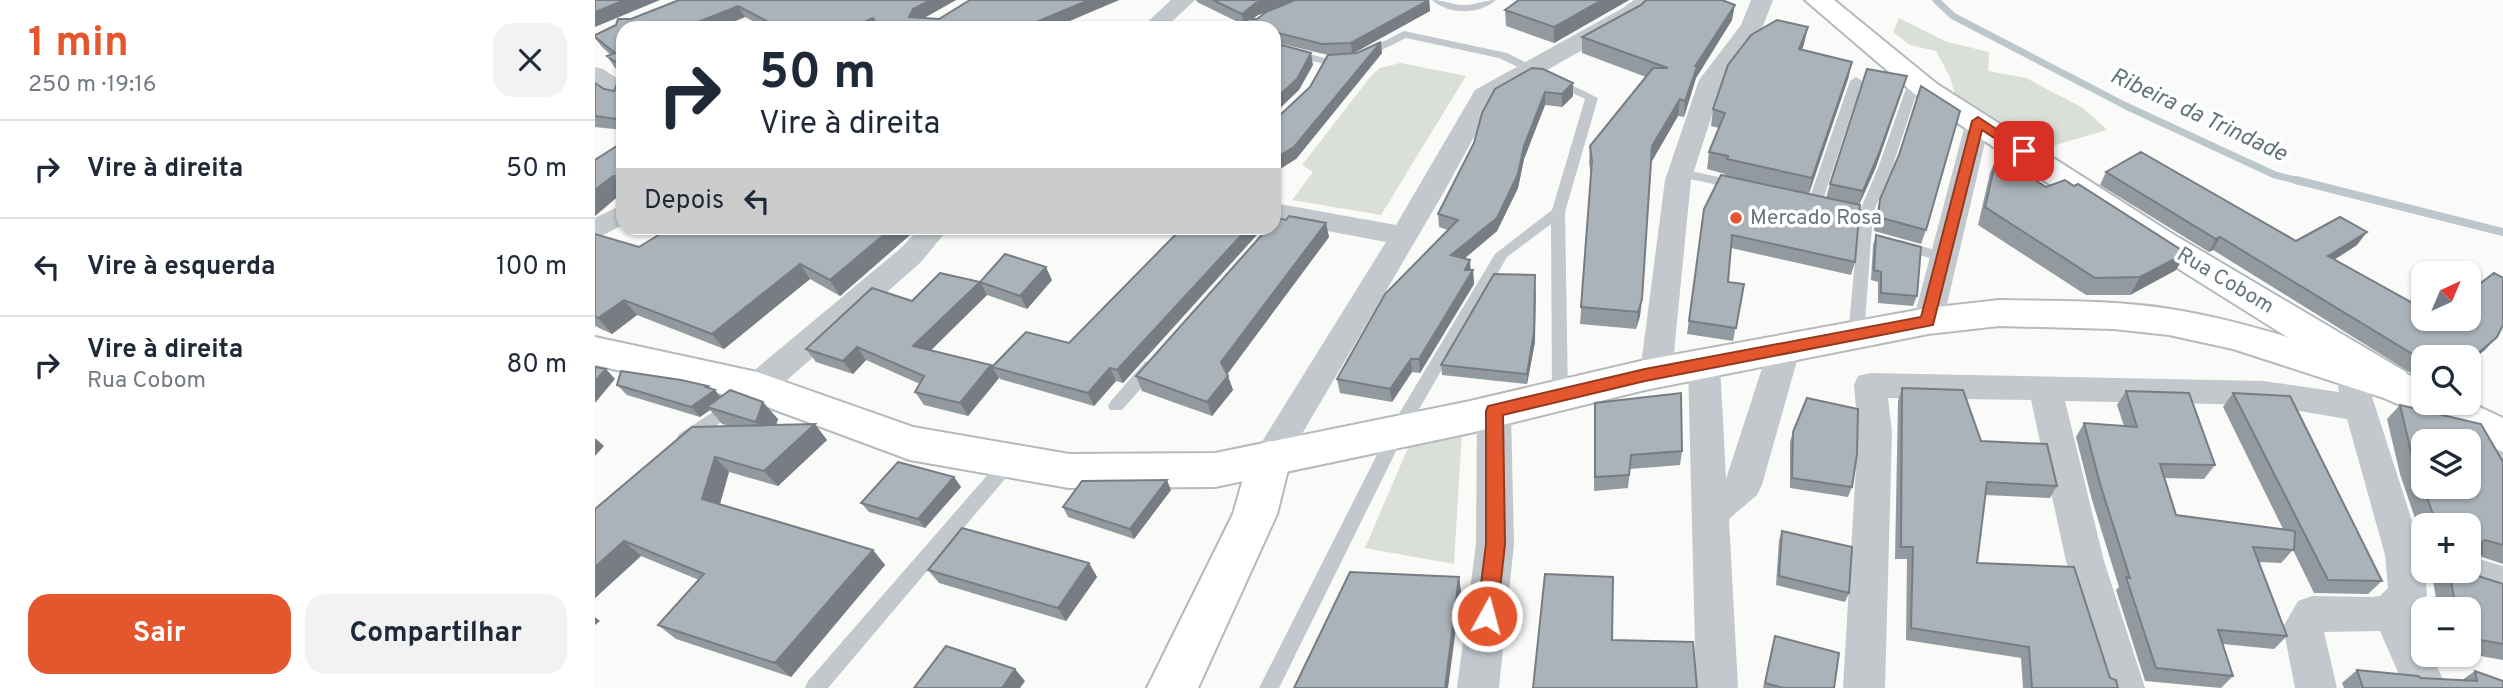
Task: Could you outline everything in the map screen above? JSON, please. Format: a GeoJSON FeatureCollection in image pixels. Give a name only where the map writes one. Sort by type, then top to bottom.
{"type":"FeatureCollection","features":[{"type":"Feature","properties":{"kind":"main road","name":"Rua Cobom"},"geometry":{"type":"LineString","coordinates":[[1818,0],[1915,80],[2159,241],[2411,392]]}},
{"type":"Feature","properties":{"kind":"main road"},"geometry":{"type":"LineString","coordinates":[[595,351],[757,387],[910,443],[1069,471],[1216,470],[1494,411],[1656,373],[1928,321],[1999,313],[2114,316],[2169,322],[2236,336],[2355,389],[2411,395]]}},
{"type":"Feature","properties":{"kind":"main road"},"geometry":{"type":"LineString","coordinates":[[2450,415],[2499,444]]}},
{"type":"Feature","properties":{"kind":"main road"},"geometry":{"type":"LineString","coordinates":[[1172,688],[1255,514],[1270,458]]}},
{"type":"Feature","properties":{"kind":"street"},"geometry":{"type":"LineString","coordinates":[[1160,21],[1184,0]]}},
{"type":"Feature","properties":{"kind":"street"},"geometry":{"type":"LineString","coordinates":[[1270,458],[1484,95],[1630,13],[1647,0]]}},
{"type":"Feature","properties":{"kind":"street"},"geometry":{"type":"LineString","coordinates":[[1656,373],[1681,173],[1711,80],[1752,26],[1762,0]]}},
{"type":"Feature","properties":{"kind":"street"},"geometry":{"type":"LineString","coordinates":[[595,74],[616,88]]}},
{"type":"Feature","properties":{"kind":"street"},"geometry":{"type":"LineString","coordinates":[[1928,321],[1978,121]]}},
{"type":"Feature","properties":{"kind":"street"},"geometry":{"type":"LineString","coordinates":[[595,230],[616,217]]}},
{"type":"Feature","properties":{"kind":"street"},"geometry":{"type":"LineString","coordinates":[[1281,217],[1403,236]]}},
{"type":"Feature","properties":{"kind":"street"},"geometry":{"type":"LineString","coordinates":[[757,387],[911,255],[929,235]]}},
{"type":"Feature","properties":{"kind":"street"},"geometry":{"type":"LineString","coordinates":[[1711,512],[1744,485],[1784,350]]}},
{"type":"Feature","properties":{"kind":"street"},"geometry":{"type":"LineString","coordinates":[[1704,364],[1717,688]]}},
{"type":"Feature","properties":{"kind":"street"},"geometry":{"type":"LineString","coordinates":[[1864,688],[1875,432],[1870,385],[2263,393],[2355,389],[2411,549]]}},
{"type":"Feature","properties":{"kind":"street"},"geometry":{"type":"LineString","coordinates":[[2045,388],[2085,561],[2123,688]]}},
{"type":"Feature","properties":{"kind":"street"},"geometry":{"type":"LineString","coordinates":[[1478,688],[1495,544],[1494,411]]}},
{"type":"Feature","properties":{"kind":"street"},"geometry":{"type":"LineString","coordinates":[[2481,576],[2503,583]]}},
{"type":"Feature","properties":{"kind":"street"},"geometry":{"type":"LineString","coordinates":[[2316,688],[2303,627],[2312,614],[2372,615],[2391,611],[2409,594],[2411,580]]}},
{"type":"Feature","properties":{"kind":"street"},"geometry":{"type":"LineString","coordinates":[[2391,611],[2426,688]]}},
{"type":"Feature","properties":{"kind":"lane"},"geometry":{"type":"LineString","coordinates":[[1437,0],[1448,6],[1474,9],[1491,0]]}},
{"type":"Feature","properties":{"kind":"lane"},"geometry":{"type":"LineString","coordinates":[[1281,50],[1321,66],[1355,60],[1404,34],[1503,55],[1592,99],[1558,212],[1560,395]]}},
{"type":"Feature","properties":{"kind":"lane"},"geometry":{"type":"LineString","coordinates":[[1856,336],[1878,239],[1866,214],[1915,80]]}},
{"type":"Feature","properties":{"kind":"lane"},"geometry":{"type":"LineString","coordinates":[[1815,203],[1856,81]]}},
{"type":"Feature","properties":{"kind":"lane"},"geometry":{"type":"LineString","coordinates":[[1681,173],[1748,188]]}},
{"type":"Feature","properties":{"kind":"lane"},"geometry":{"type":"LineString","coordinates":[[1788,197],[1866,214]]}},
{"type":"Feature","properties":{"kind":"lane"},"geometry":{"type":"LineString","coordinates":[[1269,687],[1397,432],[1502,254],[1558,212]]}},
{"type":"Feature","properties":{"kind":"lane"},"geometry":{"type":"LineString","coordinates":[[1878,239],[1944,257]]}},
{"type":"Feature","properties":{"kind":"lane"},"geometry":{"type":"LineString","coordinates":[[1116,406],[1159,357]]}},
{"type":"Feature","properties":{"kind":"lane"},"geometry":{"type":"LineString","coordinates":[[672,448],[757,387]]}},
{"type":"Feature","properties":{"kind":"lane"},"geometry":{"type":"LineString","coordinates":[[815,688],[1010,461]]}},
{"type":"Feature","properties":{"kind":"shaded area"},"geometry":{"type":"Polygon","coordinates":[[[1899,18],[1947,42],[1989,52],[1988,71],[2026,78],[2083,108],[2107,130],[2049,147],[2018,135],[1956,98],[1950,77],[1936,51],[1910,45],[1893,32],[1899,18]]]}},
{"type":"Feature","properties":{"kind":"shaded area"},"geometry":{"type":"Polygon","coordinates":[[[1400,63],[1466,76],[1381,215],[1292,200],[1313,172],[1302,165],[1371,76],[1380,68],[1400,63]]]}},
{"type":"Feature","properties":{"kind":"shaded area"},"geometry":{"type":"Polygon","coordinates":[[[1462,432],[1454,564],[1365,548],[1411,441],[1462,432]]]}},
{"type":"Feature","properties":{"kind":"building"},"geometry":{"type":"Polygon","coordinates":[[[595,0],[625,0],[595,12],[595,0]]]}},
{"type":"Feature","properties":{"kind":"building"},"geometry":{"type":"Polygon","coordinates":[[[679,0],[931,0],[913,9],[909,17],[939,19],[970,0],[1089,0],[1039,21],[875,21],[873,18],[866,21],[767,21],[738,6],[700,21],[617,21],[631,19],[679,0]]]}},
{"type":"Feature","properties":{"kind":"building"},"geometry":{"type":"Polygon","coordinates":[[[1213,0],[1265,0],[1256,3],[1242,14],[1213,0]]]}},
{"type":"Feature","properties":{"kind":"building"},"geometry":{"type":"Polygon","coordinates":[[[1295,0],[1429,0],[1351,43],[1322,44],[1281,34],[1281,21],[1246,21],[1257,19],[1266,12],[1295,0]]]}},
{"type":"Feature","properties":{"kind":"building"},"geometry":{"type":"Polygon","coordinates":[[[1519,0],[1602,0],[1554,27],[1505,10],[1519,0]]]}},
{"type":"Feature","properties":{"kind":"building"},"geometry":{"type":"Polygon","coordinates":[[[1646,0],[1722,0],[1735,5],[1696,65],[1698,64],[1685,101],[1680,99],[1652,146],[1642,299],[1638,312],[1581,307],[1592,161],[1590,146],[1653,68],[1668,68],[1582,37],[1646,0]]]}},
{"type":"Feature","properties":{"kind":"building"},"geometry":{"type":"Polygon","coordinates":[[[1777,20],[1808,27],[1799,49],[1852,62],[1812,178],[1727,159],[1728,156],[1709,152],[1725,113],[1713,109],[1728,65],[1751,35],[1777,20]]]}},
{"type":"Feature","properties":{"kind":"building"},"geometry":{"type":"Polygon","coordinates":[[[616,25],[616,62],[607,56],[615,53],[595,35],[616,25]]]}},
{"type":"Feature","properties":{"kind":"building"},"geometry":{"type":"Polygon","coordinates":[[[1381,42],[1294,147],[1281,155],[1281,114],[1310,87],[1328,55],[1357,53],[1381,42]]]}},
{"type":"Feature","properties":{"kind":"building"},"geometry":{"type":"Polygon","coordinates":[[[1281,45],[1311,53],[1297,79],[1281,94],[1281,45]]]}},
{"type":"Feature","properties":{"kind":"building"},"geometry":{"type":"Polygon","coordinates":[[[1532,68],[1543,69],[1573,83],[1562,94],[1545,92],[1524,146],[1518,174],[1497,218],[1451,255],[1470,260],[1465,270],[1473,270],[1419,359],[1411,359],[1390,389],[1337,379],[1385,294],[1458,220],[1438,214],[1474,143],[1482,113],[1495,89],[1532,68]]]}},
{"type":"Feature","properties":{"kind":"building"},"geometry":{"type":"Polygon","coordinates":[[[1867,69],[1907,76],[1863,191],[1830,184],[1867,69]]]}},
{"type":"Feature","properties":{"kind":"building"},"geometry":{"type":"Polygon","coordinates":[[[595,83],[614,91],[616,86],[616,119],[595,116],[595,83]]]}},
{"type":"Feature","properties":{"kind":"building"},"geometry":{"type":"Polygon","coordinates":[[[1921,86],[1960,111],[1926,230],[1878,217],[1880,199],[1899,155],[1921,86]]]}},
{"type":"Feature","properties":{"kind":"building"},"geometry":{"type":"Polygon","coordinates":[[[616,146],[616,176],[595,190],[595,160],[616,146]]]}},
{"type":"Feature","properties":{"kind":"building"},"geometry":{"type":"Polygon","coordinates":[[[2141,152],[2296,241],[2340,217],[2367,232],[2328,256],[2411,302],[2411,331],[2481,331],[2481,283],[2494,273],[2503,278],[2503,325],[2497,337],[2481,351],[2481,345],[2411,345],[2411,353],[2220,237],[2216,239],[2106,172],[2141,152]]]}},
{"type":"Feature","properties":{"kind":"building"},"geometry":{"type":"Polygon","coordinates":[[[1997,156],[2046,187],[2065,180],[2074,186],[2078,184],[2186,253],[2140,277],[2095,278],[1985,207],[1997,156]]]}},
{"type":"Feature","properties":{"kind":"building"},"geometry":{"type":"Polygon","coordinates":[[[1721,175],[1860,205],[1855,262],[1732,235],[1728,282],[1744,284],[1736,328],[1689,321],[1704,209],[1721,175]]]}},
{"type":"Feature","properties":{"kind":"building"},"geometry":{"type":"Polygon","coordinates":[[[1289,216],[1326,223],[1221,362],[1228,376],[1207,402],[1136,376],[1262,235],[1281,235],[1281,219],[1286,220],[1289,216]]]}},
{"type":"Feature","properties":{"kind":"building"},"geometry":{"type":"Polygon","coordinates":[[[595,234],[639,247],[659,235],[884,235],[830,280],[800,264],[712,334],[624,300],[598,318],[595,317],[595,234]]]}},
{"type":"Feature","properties":{"kind":"building"},"geometry":{"type":"Polygon","coordinates":[[[1175,235],[1242,235],[1117,370],[1110,368],[1088,393],[992,367],[1026,332],[1069,343],[1175,235]]]}},
{"type":"Feature","properties":{"kind":"building"},"geometry":{"type":"Polygon","coordinates":[[[1876,235],[1921,247],[1917,296],[1881,293],[1881,272],[1874,270],[1876,235]]]}},
{"type":"Feature","properties":{"kind":"building"},"geometry":{"type":"Polygon","coordinates":[[[1005,254],[1046,267],[1020,296],[980,282],[1005,254]]]}},
{"type":"Feature","properties":{"kind":"building"},"geometry":{"type":"Polygon","coordinates":[[[940,273],[980,282],[913,346],[991,365],[960,403],[915,392],[924,376],[857,347],[843,361],[806,349],[872,288],[912,301],[940,273]]]}},
{"type":"Feature","properties":{"kind":"building"},"geometry":{"type":"Polygon","coordinates":[[[1494,274],[1535,275],[1534,332],[1527,374],[1441,365],[1494,274]]]}},
{"type":"Feature","properties":{"kind":"building"},"geometry":{"type":"Polygon","coordinates":[[[595,367],[606,369],[595,381],[595,367]]]}},
{"type":"Feature","properties":{"kind":"building"},"geometry":{"type":"Polygon","coordinates":[[[621,371],[681,380],[715,390],[691,407],[617,385],[621,371]]]}},
{"type":"Feature","properties":{"kind":"building"},"geometry":{"type":"Polygon","coordinates":[[[1902,388],[1963,390],[1981,441],[2047,444],[2057,486],[1987,482],[1977,563],[2074,567],[2110,678],[2116,680],[2118,688],[2032,688],[2029,647],[1911,628],[1913,547],[1901,547],[1902,388]]]}},
{"type":"Feature","properties":{"kind":"building"},"geometry":{"type":"Polygon","coordinates":[[[730,390],[763,402],[756,422],[707,407],[730,390]]]}},
{"type":"Feature","properties":{"kind":"building"},"geometry":{"type":"Polygon","coordinates":[[[2126,391],[2189,393],[2215,465],[2160,464],[2176,515],[2295,531],[2294,550],[2253,547],[2287,636],[2218,630],[2233,676],[2156,668],[2126,577],[2130,578],[2084,423],[2137,427],[2126,391]]]}},
{"type":"Feature","properties":{"kind":"building"},"geometry":{"type":"Polygon","coordinates":[[[1681,393],[1682,451],[1631,455],[1629,475],[1595,477],[1595,403],[1681,393]]]}},
{"type":"Feature","properties":{"kind":"building"},"geometry":{"type":"Polygon","coordinates":[[[2233,393],[2290,396],[2382,581],[2328,580],[2233,393]]]}},
{"type":"Feature","properties":{"kind":"building"},"geometry":{"type":"Polygon","coordinates":[[[1807,398],[1858,409],[1857,454],[1852,487],[1792,478],[1793,432],[1807,398]]]}},
{"type":"Feature","properties":{"kind":"building"},"geometry":{"type":"Polygon","coordinates":[[[2400,405],[2411,408],[2411,415],[2443,415],[2481,424],[2503,462],[2503,545],[2485,540],[2482,542],[2481,554],[2481,513],[2433,513],[2427,499],[2481,499],[2481,429],[2411,429],[2411,452],[2400,405]]]}},
{"type":"Feature","properties":{"kind":"building"},"geometry":{"type":"Polygon","coordinates":[[[815,424],[764,471],[715,457],[702,499],[873,550],[775,663],[658,625],[704,574],[624,541],[595,567],[595,509],[692,427],[815,424]]]}},
{"type":"Feature","properties":{"kind":"building"},"geometry":{"type":"Polygon","coordinates":[[[898,462],[954,477],[918,519],[861,503],[898,462]]]}},
{"type":"Feature","properties":{"kind":"building"},"geometry":{"type":"Polygon","coordinates":[[[1167,480],[1130,529],[1063,507],[1082,481],[1167,480]]]}},
{"type":"Feature","properties":{"kind":"building"},"geometry":{"type":"Polygon","coordinates":[[[962,528],[1089,563],[1058,608],[928,570],[962,528]]]}},
{"type":"Feature","properties":{"kind":"building"},"geometry":{"type":"Polygon","coordinates":[[[1782,531],[1852,547],[1849,593],[1779,576],[1782,531]]]}},
{"type":"Feature","properties":{"kind":"building"},"geometry":{"type":"Polygon","coordinates":[[[1350,572],[1459,577],[1445,688],[1294,688],[1350,572]]]}},
{"type":"Feature","properties":{"kind":"building"},"geometry":{"type":"Polygon","coordinates":[[[1545,574],[1613,577],[1612,640],[1693,642],[1697,688],[1533,688],[1545,574]]]}},
{"type":"Feature","properties":{"kind":"building"},"geometry":{"type":"Polygon","coordinates":[[[2481,577],[2503,584],[2503,644],[2481,640],[2481,597],[2454,597],[2451,583],[2481,583],[2481,577]]]}},
{"type":"Feature","properties":{"kind":"building"},"geometry":{"type":"Polygon","coordinates":[[[1775,636],[1839,653],[1834,688],[1784,688],[1765,683],[1775,636]]]}},
{"type":"Feature","properties":{"kind":"building"},"geometry":{"type":"Polygon","coordinates":[[[946,646],[1015,669],[1002,688],[914,688],[946,646]]]}},
{"type":"Feature","properties":{"kind":"building"},"geometry":{"type":"Polygon","coordinates":[[[2357,670],[2421,678],[2477,681],[2475,671],[2503,681],[2503,688],[2363,688],[2357,670]]]}},
{"type":"Feature","properties":{"kind":"waterway","name":"Ribeira da Trindade"},"geometry":{"type":"LineString","coordinates":[[1936,0],[1953,16],[2126,106],[2275,175],[2303,182]]}},
{"type":"Feature","properties":{"kind":"waterway","name":"Ribeira da Trindade"},"geometry":{"type":"LineString","coordinates":[[2296,180],[2503,232]]}},
{"type":"Feature","properties":{"kind":"place","name":"Mercado Rosa"},"geometry":{"type":"Point","coordinates":[1736,218]}},
{"type":"Feature","properties":{"kind":"route"},"geometry":{"type":"LineString","coordinates":[[1487,616],[1495,544],[1494,411],[1645,375],[1928,321],[1978,121],[2024,151]]}}]}
